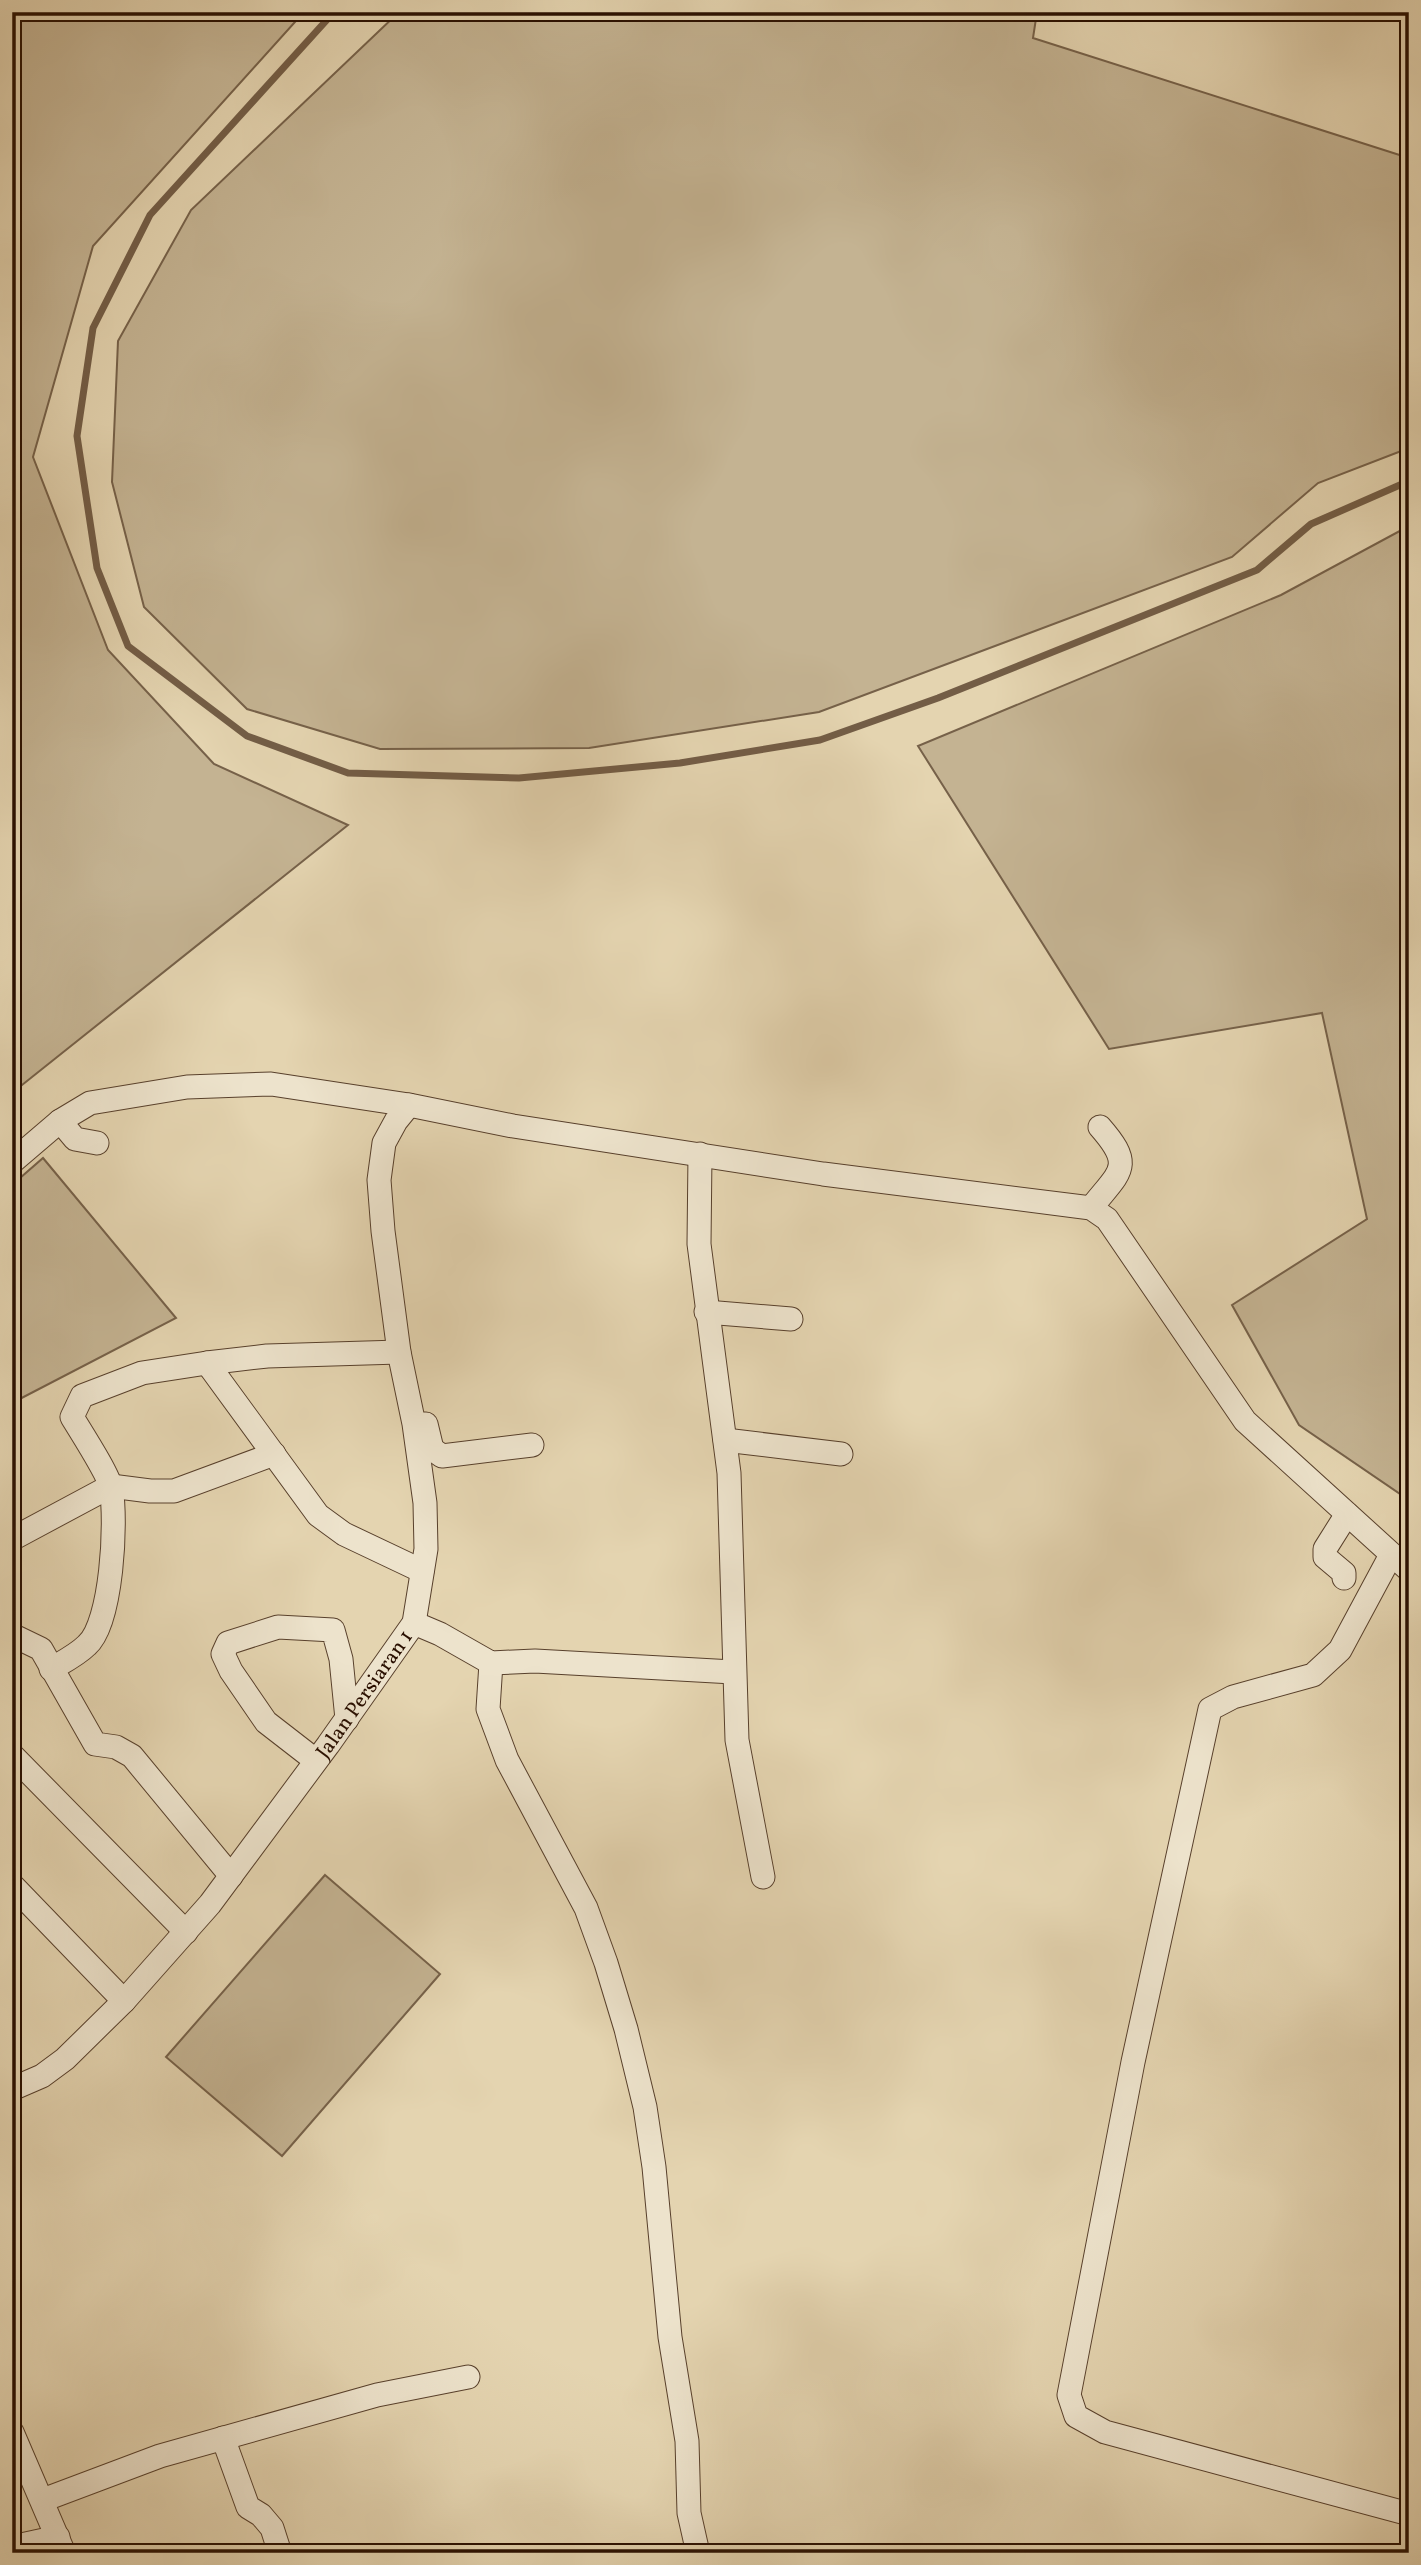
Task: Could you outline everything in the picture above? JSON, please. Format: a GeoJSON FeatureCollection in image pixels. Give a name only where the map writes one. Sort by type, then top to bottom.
{"type":"FeatureCollection","features":[{"type":"Feature","properties":{"kind":"street"},"geometry":{"type":"LineString","coordinates":[[12,1162],[60,1121],[90,1102],[187,1087],[271,1084],[410,1105],[513,1126],[823,1174],[1091,1208],[1107,1219],[1245,1421],[1400,1562],[1340,1650],[1313,1675],[1233,1697],[1210,1709],[1133,2062],[1069,2395],[1076,2416],[1105,2432],[1409,2514]]}},
{"type":"Feature","properties":{"kind":"street","name":"Jalan Persiaran 1"},"geometry":{"type":"LineString","coordinates":[[12,2089],[42,2076],[65,2059],[124,2001],[186,1932],[231,1876],[414,1623],[426,1549],[420,1424],[400,1352],[383,1231],[379,1180],[384,1143],[396,1121],[410,1105]]}},
{"type":"Feature","properties":{"kind":"street"},"geometry":{"type":"LineString","coordinates":[[60,1121],[75,1139],[97,1143]]}},
{"type":"Feature","properties":{"kind":"street"},"geometry":{"type":"LineString","coordinates":[[1091,1208],[1121,1167],[1121,1156],[1100,1127]]}},
{"type":"Feature","properties":{"kind":"street"},"geometry":{"type":"LineString","coordinates":[[700,1154],[699,1244],[729,1473],[737,1740],[763,1877]]}},
{"type":"Feature","properties":{"kind":"street"},"geometry":{"type":"LineString","coordinates":[[706,1312],[791,1319]]}},
{"type":"Feature","properties":{"kind":"street"},"geometry":{"type":"LineString","coordinates":[[51,1669],[89,1644],[101,1625],[107,1604],[112,1543],[111,1486],[72,1417],[82,1396],[142,1373],[207,1363],[267,1356],[400,1352]]}},
{"type":"Feature","properties":{"kind":"street"},"geometry":{"type":"LineString","coordinates":[[207,1363],[318,1515],[344,1534],[422,1571]]}},
{"type":"Feature","properties":{"kind":"street"},"geometry":{"type":"LineString","coordinates":[[420,1424],[432,1449],[442,1456],[533,1445]]}},
{"type":"Feature","properties":{"kind":"street"},"geometry":{"type":"LineString","coordinates":[[725,1440],[841,1454]]}},
{"type":"Feature","properties":{"kind":"street"},"geometry":{"type":"LineString","coordinates":[[12,1539],[111,1486],[174,1491],[274,1454]]}},
{"type":"Feature","properties":{"kind":"street"},"geometry":{"type":"LineString","coordinates":[[1344,1578],[1345,1573],[1325,1557],[1325,1549],[1347,1514]]}},
{"type":"Feature","properties":{"kind":"street"},"geometry":{"type":"LineString","coordinates":[[414,1623],[440,1634],[491,1663],[535,1661],[733,1672]]}},
{"type":"Feature","properties":{"kind":"street"},"geometry":{"type":"LineString","coordinates":[[315,1760],[266,1721],[231,1671],[223,1654],[228,1643],[278,1627],[333,1630],[341,1659],[347,1718]]}},
{"type":"Feature","properties":{"kind":"street"},"geometry":{"type":"LineString","coordinates":[[12,1635],[41,1648],[95,1744],[116,1746],[132,1756],[231,1876]]}},
{"type":"Feature","properties":{"kind":"street"},"geometry":{"type":"LineString","coordinates":[[491,1663],[488,1709],[507,1760],[586,1908],[626,2029],[645,2107],[654,2167],[670,2337],[687,2441],[690,2513],[698,2553]]}},
{"type":"Feature","properties":{"kind":"street"},"geometry":{"type":"LineString","coordinates":[[12,1755],[186,1932]]}},
{"type":"Feature","properties":{"kind":"street"},"geometry":{"type":"LineString","coordinates":[[12,1885],[124,2001]]}},
{"type":"Feature","properties":{"kind":"street"},"geometry":{"type":"LineString","coordinates":[[43,2500],[160,2456],[377,2395],[468,2377]]}},
{"type":"Feature","properties":{"kind":"street"},"geometry":{"type":"LineString","coordinates":[[12,2432],[61,2545],[12,2547]]}},
{"type":"Feature","properties":{"kind":"street"},"geometry":{"type":"LineString","coordinates":[[223,2438],[248,2507],[261,2515],[272,2528],[280,2553]]}},
{"type":"Feature","properties":{"kind":"shaded area"},"geometry":{"type":"Polygon","coordinates":[[[12,12],[304,12],[93,246],[33,457],[108,650],[214,764],[348,825],[12,1093],[12,12]]]}},
{"type":"Feature","properties":{"kind":"shaded area"},"geometry":{"type":"Polygon","coordinates":[[[399,12],[1037,12],[1033,38],[1409,158],[1409,448],[1318,483],[1232,557],[819,712],[589,748],[380,749],[247,709],[144,607],[112,482],[118,341],[191,210],[399,12]]]}},
{"type":"Feature","properties":{"kind":"shaded area"},"geometry":{"type":"Polygon","coordinates":[[[1409,526],[1409,1500],[1299,1425],[1232,1305],[1367,1219],[1322,1013],[1109,1049],[918,746],[1281,595],[1409,526]]]}},
{"type":"Feature","properties":{"kind":"shaded area"},"geometry":{"type":"Polygon","coordinates":[[[43,1158],[176,1318],[12,1403],[12,1185],[43,1158]]]}},
{"type":"Feature","properties":{"kind":"shaded area"},"geometry":{"type":"Polygon","coordinates":[[[325,1875],[440,1974],[282,2156],[166,2057],[325,1875]]]}},
{"type":"Feature","properties":{"kind":"waterway"},"geometry":{"type":"LineString","coordinates":[[334,12],[150,215],[93,328],[77,436],[97,568],[128,646],[247,736],[348,773],[519,778],[680,763],[820,740],[938,698],[1257,570],[1311,524],[1409,481]]}}]}
